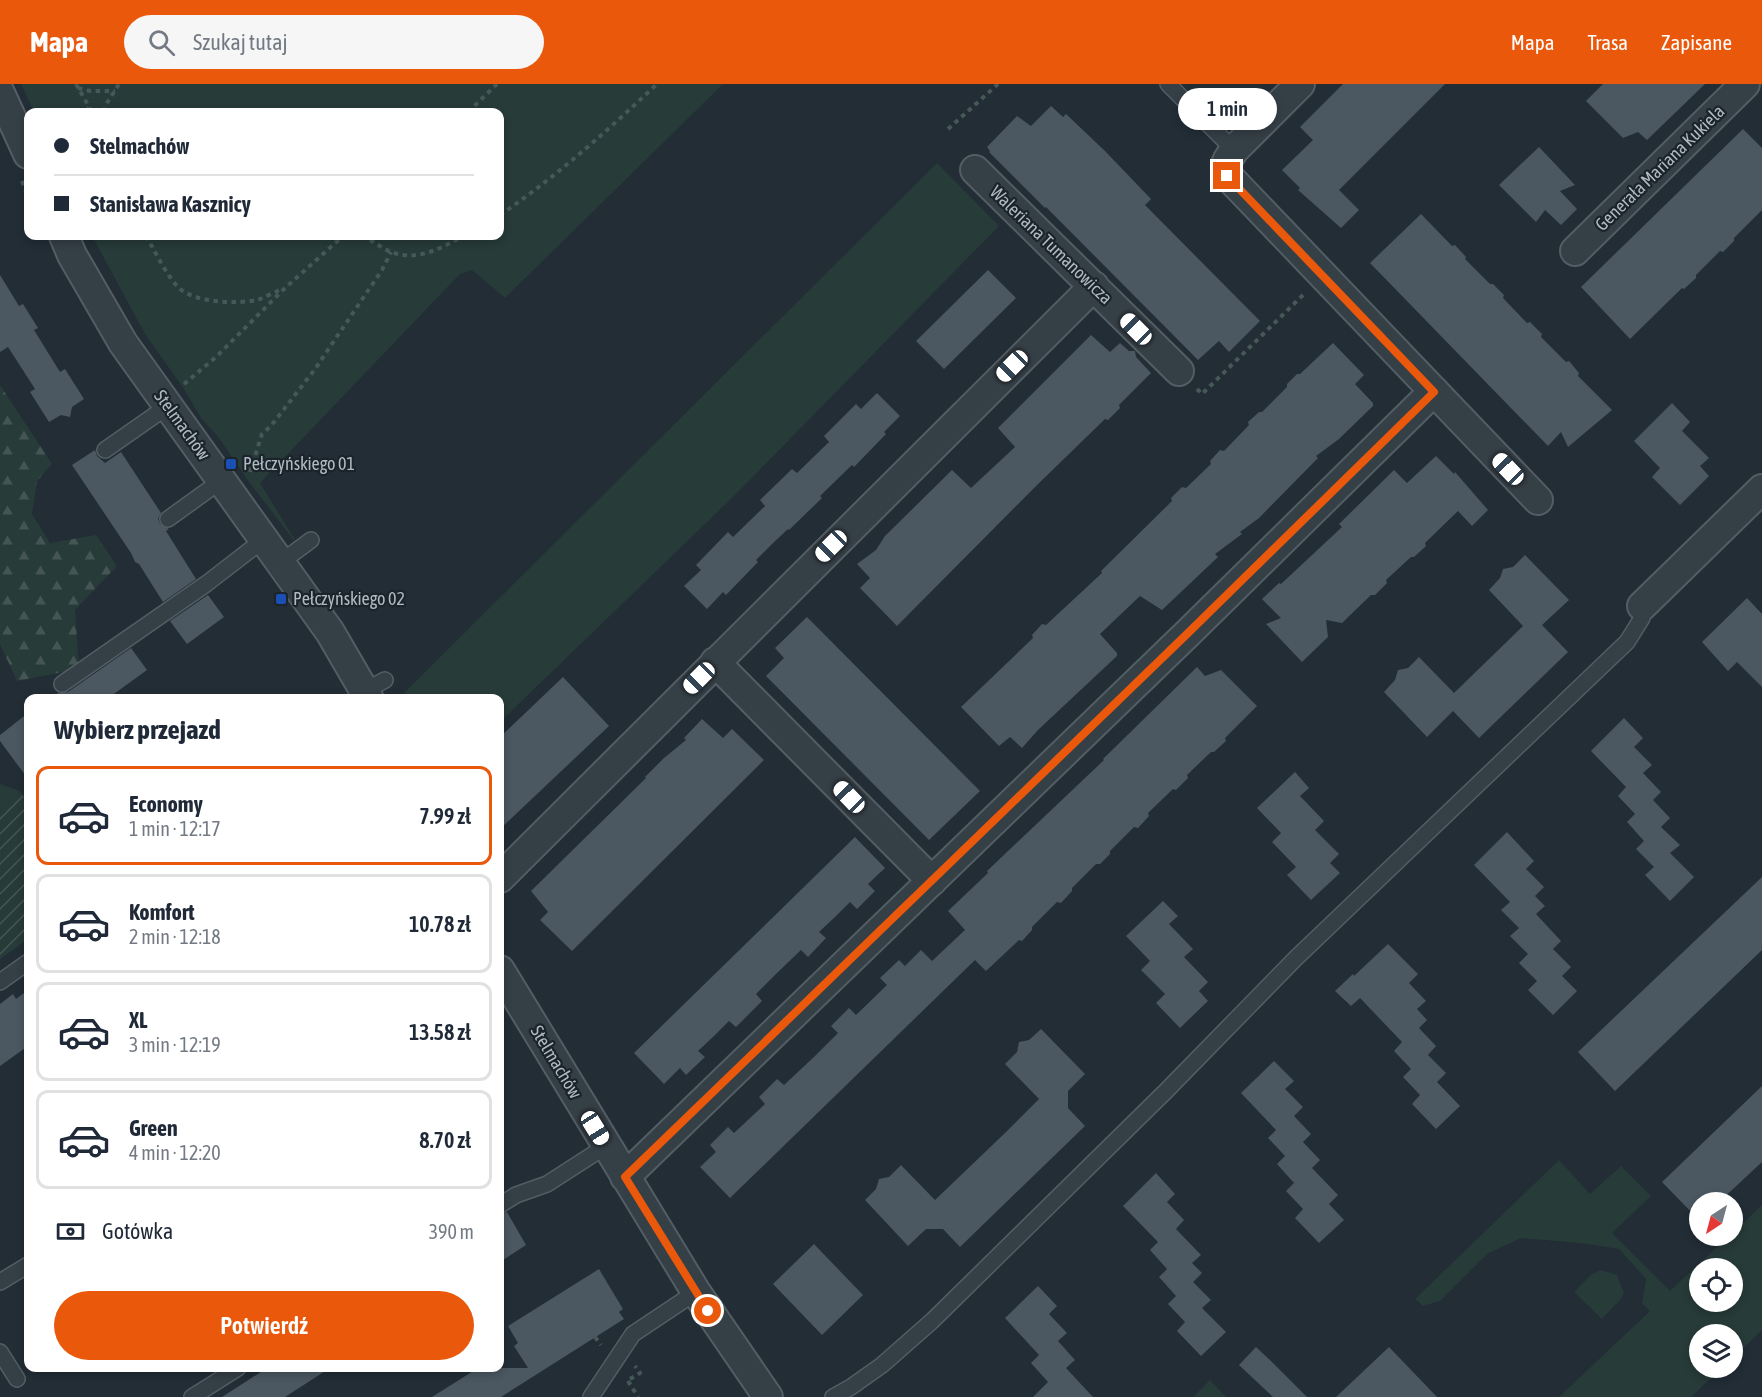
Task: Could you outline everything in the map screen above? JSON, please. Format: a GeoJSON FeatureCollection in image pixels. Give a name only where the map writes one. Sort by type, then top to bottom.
{"type":"FeatureCollection","features":[{"type":"Feature","properties":{"kind":"street"},"geometry":{"type":"LineString","coordinates":[[1300,84],[1230,156],[1227,176],[1538,500]]}},
{"type":"Feature","properties":{"kind":"street","name":"Generała Mariana Kukiela"},"geometry":{"type":"LineString","coordinates":[[1575,251],[1745,84]]}},
{"type":"Feature","properties":{"kind":"street"},"geometry":{"type":"LineString","coordinates":[[0,93],[24,145]]}},
{"type":"Feature","properties":{"kind":"street","name":"Waleriana Tumanowicza"},"geometry":{"type":"LineString","coordinates":[[975,170],[1179,371]]}},
{"type":"Feature","properties":{"kind":"street","name":"Stelmachów"},"geometry":{"type":"LineString","coordinates":[[66,240],[77,264],[123,343],[172,398],[235,478],[263,540],[372,690]]}},
{"type":"Feature","properties":{"kind":"street"},"geometry":{"type":"LineString","coordinates":[[504,874],[1094,286]]}},
{"type":"Feature","properties":{"kind":"street"},"geometry":{"type":"LineString","coordinates":[[625,1177],[1434,392]]}},
{"type":"Feature","properties":{"kind":"street"},"geometry":{"type":"LineString","coordinates":[[1642,606],[1762,489]]}},
{"type":"Feature","properties":{"kind":"street"},"geometry":{"type":"LineString","coordinates":[[715,662],[932,881]]}},
{"type":"Feature","properties":{"kind":"street","name":"Stelmachów"},"geometry":{"type":"LineString","coordinates":[[504,982],[696,1292],[768,1397]]}},
{"type":"Feature","properties":{"kind":"lane"},"geometry":{"type":"LineString","coordinates":[[1168,84],[1230,156]]}},
{"type":"Feature","properties":{"kind":"lane"},"geometry":{"type":"LineString","coordinates":[[105,450],[172,398]]}},
{"type":"Feature","properties":{"kind":"lane"},"geometry":{"type":"LineString","coordinates":[[168,519],[235,478]]}},
{"type":"Feature","properties":{"kind":"lane"},"geometry":{"type":"LineString","coordinates":[[62,684],[206,584],[263,540]]}},
{"type":"Feature","properties":{"kind":"lane"},"geometry":{"type":"LineString","coordinates":[[280,563],[311,540]]}},
{"type":"Feature","properties":{"kind":"lane"},"geometry":{"type":"LineString","coordinates":[[833,1397],[852,1387],[882,1365],[933,1321],[986,1270],[1296,958],[1626,642],[1642,618],[1642,606]]}},
{"type":"Feature","properties":{"kind":"lane"},"geometry":{"type":"LineString","coordinates":[[0,982],[24,965]]}},
{"type":"Feature","properties":{"kind":"lane"},"geometry":{"type":"LineString","coordinates":[[504,1202],[516,1195],[547,1184],[606,1146]]}},
{"type":"Feature","properties":{"kind":"lane"},"geometry":{"type":"LineString","coordinates":[[0,1282],[24,1267]]}},
{"type":"Feature","properties":{"kind":"lane"},"geometry":{"type":"LineString","coordinates":[[591,1397],[633,1334],[696,1292]]}},
{"type":"Feature","properties":{"kind":"lane"},"geometry":{"type":"LineString","coordinates":[[0,1352],[17,1379]]}},
{"type":"Feature","properties":{"kind":"lane"},"geometry":{"type":"LineString","coordinates":[[192,1397],[232,1372]]}},
{"type":"Feature","properties":{"kind":"path"},"geometry":{"type":"LineString","coordinates":[[106,108],[119,84]]}},
{"type":"Feature","properties":{"kind":"path"},"geometry":{"type":"LineString","coordinates":[[472,108],[496,84]]}},
{"type":"Feature","properties":{"kind":"path"},"geometry":{"type":"LineString","coordinates":[[504,212],[537,190],[596,141],[657,84]]}},
{"type":"Feature","properties":{"kind":"path"},"geometry":{"type":"LineString","coordinates":[[948,129],[998,84]]}},
{"type":"Feature","properties":{"kind":"path"},"geometry":{"type":"LineString","coordinates":[[77,86],[90,91],[115,90]]}},
{"type":"Feature","properties":{"kind":"path"},"geometry":{"type":"LineString","coordinates":[[77,86],[89,108]]}},
{"type":"Feature","properties":{"kind":"path"},"geometry":{"type":"LineString","coordinates":[[148,240],[171,279],[180,290],[191,296],[206,300],[243,302],[260,299],[285,288]]}},
{"type":"Feature","properties":{"kind":"path"},"geometry":{"type":"LineString","coordinates":[[172,398],[285,288],[339,240]]}},
{"type":"Feature","properties":{"kind":"path"},"geometry":{"type":"LineString","coordinates":[[369,240],[391,252],[411,255],[431,253],[455,240]]}},
{"type":"Feature","properties":{"kind":"path"},"geometry":{"type":"LineString","coordinates":[[235,478],[262,434],[271,426],[315,369],[382,270],[391,252]]}},
{"type":"Feature","properties":{"kind":"path"},"geometry":{"type":"LineString","coordinates":[[1179,371],[1202,394],[1323,275]]}},
{"type":"Feature","properties":{"kind":"path"},"geometry":{"type":"LineString","coordinates":[[628,1380],[638,1397]]}},
{"type":"Feature","properties":{"kind":"green space"},"geometry":{"type":"Polygon","coordinates":[[[21,84],[723,84],[505,298],[472,270],[460,274],[260,483],[302,551],[249,482],[219,438],[201,418],[184,389],[145,334],[94,240],[504,240],[504,108],[32,108],[21,84]]]}},
{"type":"Feature","properties":{"kind":"green space"},"geometry":{"type":"Polygon","coordinates":[[[937,163],[999,226],[733,497],[504,718],[504,694],[403,694],[937,163]]]}},
{"type":"Feature","properties":{"kind":"green space"},"geometry":{"type":"Polygon","coordinates":[[[0,385],[52,464],[37,481],[32,514],[50,543],[96,535],[117,566],[75,610],[79,669],[17,681],[0,644],[0,385]]]}},
{"type":"Feature","properties":{"kind":"green space"},"geometry":{"type":"Polygon","coordinates":[[[0,784],[20,791],[0,807],[0,784]]]}},
{"type":"Feature","properties":{"kind":"green space"},"geometry":{"type":"Polygon","coordinates":[[[20,791],[24,797],[24,942],[0,959],[0,807],[20,791]]]}},
{"type":"Feature","properties":{"kind":"green space"},"geometry":{"type":"Polygon","coordinates":[[[1559,1160],[1590,1194],[1621,1166],[1651,1196],[1612,1233],[1670,1291],[1689,1273],[1689,1312],[1743,1312],[1743,1258],[1705,1258],[1718,1246],[1743,1246],[1743,1223],[1762,1205],[1762,1330],[1743,1348],[1743,1324],[1689,1324],[1689,1378],[1711,1378],[1691,1397],[1559,1397],[1650,1311],[1642,1303],[1646,1279],[1619,1249],[1521,1238],[1487,1254],[1440,1301],[1423,1306],[1415,1299],[1559,1160]]]}},
{"type":"Feature","properties":{"kind":"green space"},"geometry":{"type":"Polygon","coordinates":[[[1601,1270],[1617,1275],[1624,1293],[1602,1319],[1574,1292],[1592,1274],[1601,1270]]]}},
{"type":"Feature","properties":{"kind":"green space"},"geometry":{"type":"Polygon","coordinates":[[[1210,1380],[1226,1397],[1193,1397],[1210,1380]]]}},
{"type":"Feature","properties":{"kind":"building"},"geometry":{"type":"Polygon","coordinates":[[[1343,84],[1445,84],[1339,190],[1359,210],[1341,228],[1298,190],[1300,188],[1282,170],[1313,140],[1300,127],[1343,84]]]}},
{"type":"Feature","properties":{"kind":"building"},"geometry":{"type":"Polygon","coordinates":[[[1603,84],[1705,84],[1647,140],[1638,132],[1623,138],[1586,101],[1603,84]]]}},
{"type":"Feature","properties":{"kind":"building"},"geometry":{"type":"Polygon","coordinates":[[[1051,106],[1063,117],[1066,114],[1105,151],[1151,199],[1145,205],[1260,321],[1229,352],[1219,341],[1198,360],[989,152],[987,147],[1017,116],[1031,126],[1051,106]]]}},
{"type":"Feature","properties":{"kind":"building"},"geometry":{"type":"Polygon","coordinates":[[[1743,129],[1762,148],[1762,210],[1723,252],[1720,251],[1696,275],[1696,278],[1684,289],[1682,288],[1630,339],[1581,287],[1743,129]]]}},
{"type":"Feature","properties":{"kind":"building"},"geometry":{"type":"Polygon","coordinates":[[[1539,147],[1575,185],[1560,191],[1577,209],[1561,225],[1545,210],[1536,222],[1499,185],[1539,147]]]}},
{"type":"Feature","properties":{"kind":"building"},"geometry":{"type":"Polygon","coordinates":[[[1421,214],[1452,246],[1455,245],[1466,257],[1465,259],[1490,284],[1493,284],[1504,295],[1503,298],[1527,323],[1530,322],[1542,334],[1541,337],[1566,362],[1569,361],[1579,373],[1578,376],[1612,410],[1568,447],[1561,432],[1548,446],[1370,263],[1421,214]]]}},
{"type":"Feature","properties":{"kind":"building"},"geometry":{"type":"Polygon","coordinates":[[[988,270],[1016,298],[944,369],[916,341],[988,270]]]}},
{"type":"Feature","properties":{"kind":"building"},"geometry":{"type":"Polygon","coordinates":[[[0,275],[19,306],[23,304],[38,328],[34,330],[60,372],[65,369],[84,399],[72,407],[70,417],[61,415],[49,422],[30,392],[35,389],[8,347],[0,352],[0,275]]]}},
{"type":"Feature","properties":{"kind":"building"},"geometry":{"type":"Polygon","coordinates":[[[1091,335],[1110,352],[1120,343],[1129,351],[1135,351],[1136,357],[1151,373],[1119,405],[1120,408],[1108,420],[1105,419],[1034,488],[897,626],[860,588],[870,578],[857,564],[876,550],[885,536],[952,470],[971,488],[1015,447],[998,428],[1091,335]]]}},
{"type":"Feature","properties":{"kind":"building"},"geometry":{"type":"Polygon","coordinates":[[[1333,343],[1364,375],[1355,384],[1373,403],[1373,406],[1339,439],[1316,456],[1318,458],[1259,518],[1215,554],[1218,557],[1162,610],[1140,596],[1100,634],[1117,653],[1117,656],[1022,748],[1010,737],[999,746],[961,707],[1033,638],[1032,635],[1042,624],[1046,625],[1102,573],[1101,571],[1172,501],[1171,498],[1182,487],[1186,488],[1211,464],[1210,461],[1220,450],[1224,451],[1249,425],[1248,422],[1262,412],[1297,374],[1300,374],[1333,343]]]}},
{"type":"Feature","properties":{"kind":"building"},"geometry":{"type":"Polygon","coordinates":[[[877,393],[900,416],[884,432],[886,434],[756,560],[758,562],[726,595],[723,592],[707,609],[684,586],[701,570],[696,565],[728,532],[733,537],[765,506],[760,500],[792,469],[797,473],[829,442],[824,436],[856,404],[861,409],[877,393]]]}},
{"type":"Feature","properties":{"kind":"building"},"geometry":{"type":"Polygon","coordinates":[[[1672,403],[1690,422],[1682,431],[1709,458],[1700,466],[1709,476],[1680,505],[1652,477],[1660,468],[1634,441],[1672,403]]]}},
{"type":"Feature","properties":{"kind":"building"},"geometry":{"type":"Polygon","coordinates":[[[95,450],[97,456],[105,463],[121,452],[161,513],[158,519],[160,524],[169,529],[166,531],[196,579],[163,602],[72,465],[95,450]]]}},
{"type":"Feature","properties":{"kind":"building"},"geometry":{"type":"Polygon","coordinates":[[[1436,456],[1454,474],[1455,472],[1488,510],[1472,526],[1458,511],[1425,543],[1426,546],[1411,557],[1386,580],[1387,583],[1375,595],[1371,595],[1342,623],[1326,620],[1328,637],[1302,662],[1266,624],[1281,618],[1262,599],[1342,527],[1339,524],[1394,470],[1407,483],[1436,456]]]}},
{"type":"Feature","properties":{"kind":"building"},"geometry":{"type":"Polygon","coordinates":[[[1525,555],[1569,600],[1542,625],[1568,652],[1479,738],[1453,711],[1427,737],[1384,692],[1395,680],[1398,670],[1408,668],[1419,657],[1454,693],[1523,626],[1489,590],[1500,578],[1503,569],[1513,567],[1525,555]]]}},
{"type":"Feature","properties":{"kind":"building"},"geometry":{"type":"Polygon","coordinates":[[[208,595],[224,617],[187,644],[170,621],[208,595]]]}},
{"type":"Feature","properties":{"kind":"building"},"geometry":{"type":"Polygon","coordinates":[[[1747,598],[1762,614],[1762,687],[1737,662],[1728,671],[1702,642],[1747,598]]]}},
{"type":"Feature","properties":{"kind":"building"},"geometry":{"type":"Polygon","coordinates":[[[807,617],[980,791],[929,840],[766,676],[784,658],[775,648],[807,617]]]}},
{"type":"Feature","properties":{"kind":"building"},"geometry":{"type":"Polygon","coordinates":[[[131,648],[147,670],[114,694],[56,694],[68,692],[131,648]]]}},
{"type":"Feature","properties":{"kind":"building"},"geometry":{"type":"Polygon","coordinates":[[[1197,667],[1205,676],[1221,670],[1257,706],[1225,738],[1226,741],[1187,775],[1188,778],[1176,790],[1173,789],[1148,813],[1149,816],[1138,828],[1134,827],[1100,864],[1096,864],[1072,888],[1061,903],[1057,902],[1032,927],[1022,941],[1019,940],[986,971],[975,960],[730,1198],[700,1167],[716,1152],[710,1145],[728,1127],[734,1133],[765,1104],[759,1097],[777,1079],[784,1085],[815,1056],[838,1033],[831,1026],[849,1008],[856,1015],[887,985],[880,978],[899,960],[905,966],[921,950],[932,961],[965,930],[948,911],[1197,667]]]}},
{"type":"Feature","properties":{"kind":"building"},"geometry":{"type":"Polygon","coordinates":[[[563,677],[609,726],[504,825],[504,733],[563,677]]]}},
{"type":"Feature","properties":{"kind":"building"},"geometry":{"type":"Polygon","coordinates":[[[24,716],[24,774],[0,741],[0,735],[24,716]]]}},
{"type":"Feature","properties":{"kind":"building"},"geometry":{"type":"Polygon","coordinates":[[[1624,718],[1643,738],[1634,747],[1652,765],[1643,773],[1661,792],[1653,800],[1670,818],[1661,827],[1680,845],[1670,853],[1694,877],[1670,901],[1645,875],[1654,867],[1636,849],[1644,841],[1627,822],[1635,814],[1618,796],[1626,787],[1591,751],[1624,718]]]}},
{"type":"Feature","properties":{"kind":"building"},"geometry":{"type":"Polygon","coordinates":[[[702,719],[723,738],[732,729],[764,760],[572,951],[540,920],[548,912],[531,891],[664,758],[686,740],[684,738],[702,719]]]}},
{"type":"Feature","properties":{"kind":"building"},"geometry":{"type":"Polygon","coordinates":[[[1295,772],[1309,788],[1300,796],[1324,821],[1315,830],[1339,854],[1330,863],[1340,873],[1311,900],[1287,875],[1296,867],[1272,842],[1281,833],[1257,808],[1295,772]]]}},
{"type":"Feature","properties":{"kind":"building"},"geometry":{"type":"Polygon","coordinates":[[[1507,832],[1534,861],[1526,869],[1544,887],[1535,896],[1545,906],[1536,914],[1561,941],[1553,949],[1571,967],[1562,976],[1577,991],[1553,1015],[1528,990],[1537,981],[1519,963],[1528,954],[1510,936],[1519,928],[1501,910],[1510,902],[1474,865],[1507,832]]]}},
{"type":"Feature","properties":{"kind":"building"},"geometry":{"type":"Polygon","coordinates":[[[855,837],[885,868],[868,884],[875,891],[857,909],[850,902],[819,932],[826,938],[808,957],[801,950],[756,994],[762,1001],[736,1027],[729,1021],[698,1051],[705,1057],[686,1075],[680,1068],[664,1084],[634,1053],[855,837]]]}},
{"type":"Feature","properties":{"kind":"building"},"geometry":{"type":"Polygon","coordinates":[[[1762,877],[1762,950],[1615,1091],[1578,1052],[1762,877]]]}},
{"type":"Feature","properties":{"kind":"building"},"geometry":{"type":"Polygon","coordinates":[[[1163,901],[1178,916],[1169,924],[1193,949],[1184,957],[1208,982],[1199,991],[1208,1001],[1180,1028],[1156,1003],[1165,994],[1141,970],[1150,961],[1126,936],[1163,901]]]}},
{"type":"Feature","properties":{"kind":"building"},"geometry":{"type":"Polygon","coordinates":[[[1388,944],[1418,974],[1409,983],[1426,1001],[1417,1009],[1427,1020],[1419,1028],[1436,1046],[1428,1055],[1446,1073],[1437,1082],[1460,1106],[1436,1129],[1412,1104],[1420,1095],[1403,1077],[1411,1069],[1394,1051],[1402,1042],[1360,998],[1351,1006],[1335,991],[1388,944]]]}},
{"type":"Feature","properties":{"kind":"building"},"geometry":{"type":"Polygon","coordinates":[[[24,993],[24,1049],[0,1066],[0,1004],[13,994],[16,999],[24,993]]]}},
{"type":"Feature","properties":{"kind":"building"},"geometry":{"type":"Polygon","coordinates":[[[1041,1029],[1085,1074],[1068,1091],[1068,1108],[1085,1126],[960,1247],[943,1229],[926,1229],[908,1246],[865,1200],[876,1189],[879,1179],[889,1177],[901,1165],[935,1200],[1005,1133],[1039,1099],[1005,1064],[1017,1052],[1019,1042],[1029,1040],[1041,1029]]]}},
{"type":"Feature","properties":{"kind":"building"},"geometry":{"type":"Polygon","coordinates":[[[1274,1061],[1294,1081],[1285,1089],[1303,1107],[1294,1116],[1311,1134],[1303,1142],[1320,1160],[1312,1168],[1338,1195],[1329,1204],[1344,1220],[1319,1243],[1295,1218],[1303,1209],[1286,1191],[1294,1183],[1277,1164],[1285,1156],[1268,1138],[1276,1130],[1241,1093],[1274,1061]]]}},
{"type":"Feature","properties":{"kind":"building"},"geometry":{"type":"Polygon","coordinates":[[[1762,1086],[1762,1162],[1730,1192],[1689,1192],[1689,1210],[1662,1182],[1762,1086]]]}},
{"type":"Feature","properties":{"kind":"building"},"geometry":{"type":"Polygon","coordinates":[[[1156,1173],[1175,1194],[1167,1202],[1184,1220],[1176,1229],[1201,1255],[1192,1263],[1202,1273],[1193,1282],[1211,1300],[1202,1308],[1226,1332],[1201,1356],[1177,1331],[1185,1322],[1168,1304],[1176,1296],[1159,1277],[1167,1269],[1150,1250],[1158,1242],[1123,1206],[1156,1173]]]}},
{"type":"Feature","properties":{"kind":"building"},"geometry":{"type":"Polygon","coordinates":[[[507,1212],[526,1245],[504,1259],[504,1213],[507,1212]]]}},
{"type":"Feature","properties":{"kind":"building"},"geometry":{"type":"Polygon","coordinates":[[[814,1244],[863,1295],[822,1335],[773,1284],[814,1244]]]}},
{"type":"Feature","properties":{"kind":"building"},"geometry":{"type":"Polygon","coordinates":[[[599,1269],[623,1309],[619,1312],[624,1319],[501,1397],[432,1397],[472,1372],[504,1372],[504,1368],[528,1368],[514,1346],[518,1343],[508,1326],[599,1269]]]}},
{"type":"Feature","properties":{"kind":"building"},"geometry":{"type":"Polygon","coordinates":[[[1038,1286],[1057,1306],[1049,1314],[1067,1333],[1058,1341],[1075,1360],[1066,1368],[1093,1397],[1033,1397],[1048,1382],[1031,1363],[1039,1355],[1005,1318],[1038,1286]]]}},
{"type":"Feature","properties":{"kind":"building"},"geometry":{"type":"Polygon","coordinates":[[[1256,1347],[1307,1397],[1273,1397],[1239,1365],[1256,1347]]]}},
{"type":"Feature","properties":{"kind":"building"},"geometry":{"type":"Polygon","coordinates":[[[1389,1347],[1437,1397],[1336,1397],[1389,1347]]]}},
{"type":"Feature","properties":{"kind":"building"},"geometry":{"type":"Polygon","coordinates":[[[261,1372],[324,1372],[285,1397],[222,1397],[261,1372]]]}},
{"type":"Feature","properties":{"kind":"place","name":"Pełczyńskiego 01"},"geometry":{"type":"Point","coordinates":[231,464]}},
{"type":"Feature","properties":{"kind":"place","name":"Pełczyńskiego 02"},"geometry":{"type":"Point","coordinates":[281,599]}},
{"type":"Feature","properties":{"kind":"route"},"geometry":{"type":"LineString","coordinates":[[708,1311],[625,1177],[1434,392],[1227,176]]}}]}
